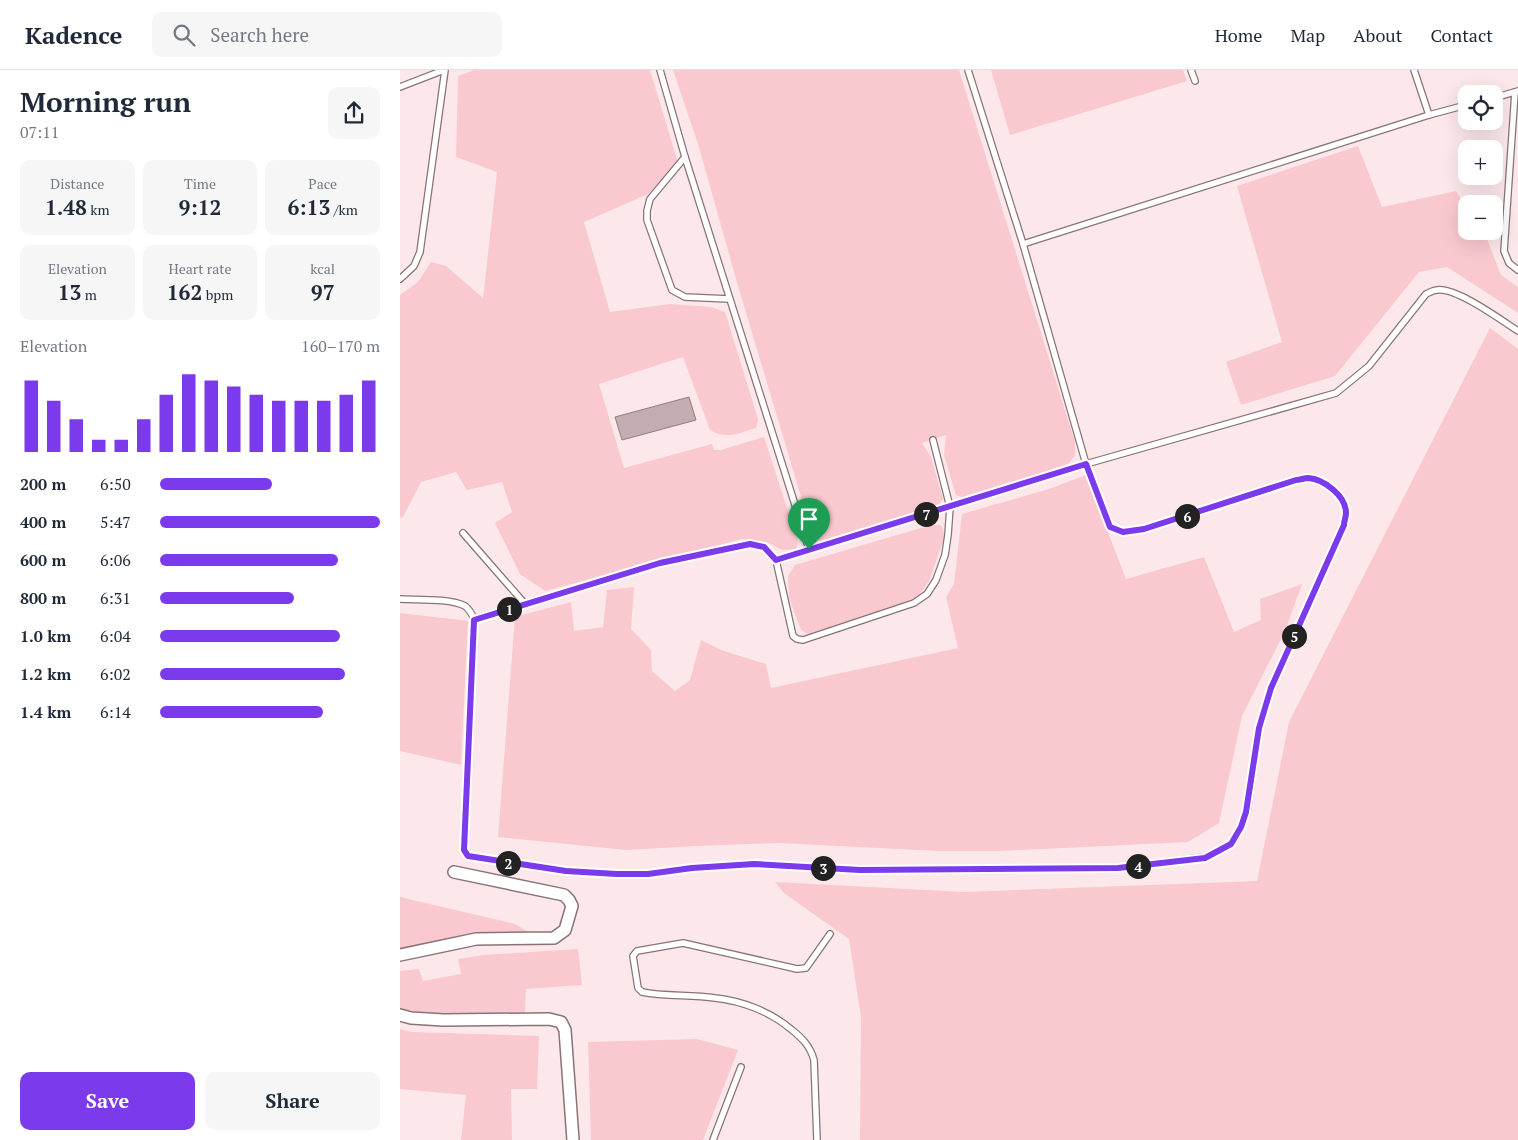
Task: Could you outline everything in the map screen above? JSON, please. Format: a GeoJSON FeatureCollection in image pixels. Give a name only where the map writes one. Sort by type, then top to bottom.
{"type":"FeatureCollection","features":[{"type":"Feature","properties":{"kind":"street"},"geometry":{"type":"LineString","coordinates":[[400,955],[476,939],[554,938],[565,930],[572,906],[564,895],[454,872]]}},
{"type":"Feature","properties":{"kind":"street"},"geometry":{"type":"LineString","coordinates":[[400,1014],[411,1018],[443,1020],[549,1019],[561,1022],[564,1030],[573,1140]]}},
{"type":"Feature","properties":{"kind":"lane"},"geometry":{"type":"LineString","coordinates":[[400,87],[445,70],[420,252],[414,266],[400,279]]}},
{"type":"Feature","properties":{"kind":"lane"},"geometry":{"type":"LineString","coordinates":[[660,70],[685,158],[809,549]]}},
{"type":"Feature","properties":{"kind":"lane"},"geometry":{"type":"LineString","coordinates":[[400,599],[454,602],[470,610],[474,620],[464,850],[468,856],[566,871],[617,874],[648,874],[692,868],[754,864],[860,870],[1118,868],[1205,858],[1231,844],[1241,827],[1246,812],[1259,728],[1271,688],[1344,525],[1346,513],[1343,501],[1334,491],[1319,481],[1308,478],[1144,529],[1123,532],[1110,527],[1086,464],[1023,244],[968,70]]}},
{"type":"Feature","properties":{"kind":"lane"},"geometry":{"type":"LineString","coordinates":[[1191,70],[1195,81]]}},
{"type":"Feature","properties":{"kind":"lane"},"geometry":{"type":"LineString","coordinates":[[1414,70],[1428,115]]}},
{"type":"Feature","properties":{"kind":"lane"},"geometry":{"type":"LineString","coordinates":[[1503,96],[1517,92],[1504,251],[1509,263],[1518,270]]}},
{"type":"Feature","properties":{"kind":"lane"},"geometry":{"type":"LineString","coordinates":[[1023,244],[1458,107]]}},
{"type":"Feature","properties":{"kind":"lane"},"geometry":{"type":"LineString","coordinates":[[685,158],[650,199],[648,220],[672,290],[685,297],[729,299]]}},
{"type":"Feature","properties":{"kind":"lane"},"geometry":{"type":"LineString","coordinates":[[776,560],[1086,464],[1336,393],[1369,366],[1426,294],[1436,289],[1449,291],[1467,300],[1518,330]]}},
{"type":"Feature","properties":{"kind":"lane"},"geometry":{"type":"LineString","coordinates":[[474,620],[660,563],[750,544],[764,547],[776,560],[794,636],[797,639],[803,640],[914,603],[927,594],[936,580],[945,555],[950,506],[933,440]]}},
{"type":"Feature","properties":{"kind":"lane"},"geometry":{"type":"LineString","coordinates":[[463,533],[525,604]]}},
{"type":"Feature","properties":{"kind":"lane"},"geometry":{"type":"LineString","coordinates":[[818,1140],[814,1060],[811,1049],[806,1041],[781,1020],[745,1004],[716,998],[642,992],[638,988],[634,956],[637,951],[683,943],[796,970],[806,968],[830,934]]}},
{"type":"Feature","properties":{"kind":"lane"},"geometry":{"type":"LineString","coordinates":[[713,1140],[740,1067]]}},
{"type":"Feature","properties":{"kind":"shaded area"},"geometry":{"type":"Polygon","coordinates":[[[474,70],[650,70],[678,163],[648,194],[584,222],[610,312],[670,304],[711,307],[725,312],[758,419],[756,428],[738,433],[722,435],[710,430],[683,357],[599,384],[624,468],[712,444],[714,450],[721,450],[764,437],[798,542],[796,549],[782,550],[769,543],[742,539],[545,591],[520,574],[495,523],[512,512],[502,482],[467,490],[456,472],[421,482],[403,517],[400,518],[400,295],[418,282],[431,262],[446,266],[483,298],[497,172],[456,157],[458,76],[474,70]]]}},
{"type":"Feature","properties":{"kind":"shaded area"},"geometry":{"type":"Polygon","coordinates":[[[673,70],[959,70],[1075,442],[1075,456],[1068,464],[964,498],[956,495],[944,455],[946,435],[922,443],[931,457],[943,499],[937,507],[820,541],[813,537],[698,144],[673,70]]]}},
{"type":"Feature","properties":{"kind":"shaded area"},"geometry":{"type":"Polygon","coordinates":[[[991,70],[1183,70],[1187,81],[1010,135],[991,70]]]}},
{"type":"Feature","properties":{"kind":"shaded area"},"geometry":{"type":"Polygon","coordinates":[[[1358,146],[1382,207],[1456,191],[1458,195],[1458,240],[1487,240],[1501,275],[1518,287],[1518,313],[1447,267],[1419,272],[1335,376],[1241,405],[1226,362],[1282,342],[1237,186],[1358,146]]]}},
{"type":"Feature","properties":{"kind":"shaded area"},"geometry":{"type":"Polygon","coordinates":[[[1490,328],[1518,349],[1518,1140],[860,1140],[861,1017],[849,939],[784,893],[775,882],[964,892],[1257,881],[1289,722],[1490,328]]]}},
{"type":"Feature","properties":{"kind":"shaded area"},"geometry":{"type":"Polygon","coordinates":[[[1086,475],[1126,579],[1204,557],[1234,632],[1261,620],[1260,599],[1302,584],[1285,631],[1242,716],[1219,823],[1188,842],[999,851],[939,851],[779,843],[626,850],[498,837],[515,617],[571,602],[574,631],[603,627],[607,590],[634,587],[631,629],[651,650],[652,671],[675,691],[690,680],[701,640],[721,650],[766,664],[771,688],[958,648],[946,597],[954,584],[962,514],[1049,489],[1086,475]]]}},
{"type":"Feature","properties":{"kind":"shaded area"},"geometry":{"type":"Polygon","coordinates":[[[931,525],[941,525],[945,536],[929,581],[914,602],[809,635],[801,630],[789,598],[788,576],[795,565],[931,525]]]}},
{"type":"Feature","properties":{"kind":"shaded area"},"geometry":{"type":"Polygon","coordinates":[[[400,613],[468,621],[461,765],[400,751],[400,613]]]}},
{"type":"Feature","properties":{"kind":"shaded area"},"geometry":{"type":"Polygon","coordinates":[[[400,897],[515,924],[527,931],[520,937],[446,941],[400,948],[400,897]]]}},
{"type":"Feature","properties":{"kind":"shaded area"},"geometry":{"type":"Polygon","coordinates":[[[578,949],[582,985],[526,989],[525,1014],[430,1015],[400,1008],[400,971],[419,969],[423,981],[461,974],[458,959],[484,955],[578,949]]]}},
{"type":"Feature","properties":{"kind":"shaded area"},"geometry":{"type":"Polygon","coordinates":[[[400,1029],[412,1032],[539,1036],[537,1089],[511,1089],[512,1140],[461,1140],[466,1095],[400,1089],[400,1029]]]}},
{"type":"Feature","properties":{"kind":"shaded area"},"geometry":{"type":"Polygon","coordinates":[[[697,1039],[738,1050],[703,1140],[591,1140],[588,1042],[697,1039]]]}},
{"type":"Feature","properties":{"kind":"building"},"geometry":{"type":"Polygon","coordinates":[[[689,397],[696,420],[622,440],[615,417],[689,397]]]}},
{"type":"Feature","properties":{"kind":"route"},"geometry":{"type":"LineString","coordinates":[[1086,464],[1110,527],[1123,532],[1144,529],[1296,480],[1308,478],[1319,481],[1334,491],[1343,501],[1346,513],[1344,525],[1271,688],[1259,728],[1246,812],[1241,827],[1231,844],[1205,858],[1118,868],[860,870],[754,864],[692,868],[648,874],[617,874],[566,871],[468,856],[464,850],[474,620],[660,563],[750,544],[764,547],[776,560],[809,549],[1086,464]]}}]}
